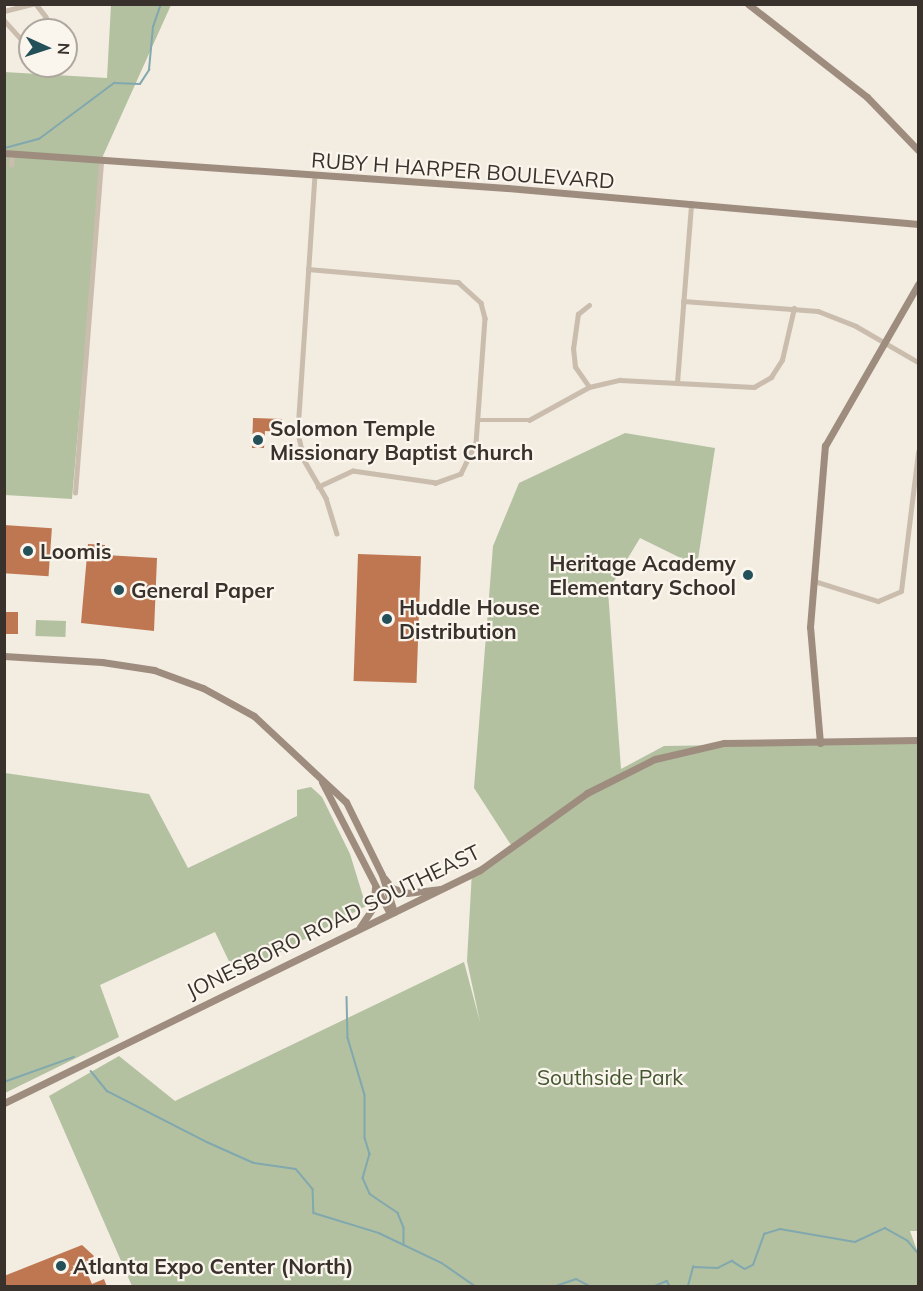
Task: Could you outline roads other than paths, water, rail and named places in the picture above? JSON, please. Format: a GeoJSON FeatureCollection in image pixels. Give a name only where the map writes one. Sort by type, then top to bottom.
{"type":"FeatureCollection","features":[{"type":"Feature","properties":{"kind":"street"},"geometry":{"type":"LineString","coordinates":[[4,11],[34,4],[46,18]]}},
{"type":"Feature","properties":{"kind":"street"},"geometry":{"type":"LineString","coordinates":[[748,4],[867,97],[918,150]]}},
{"type":"Feature","properties":{"kind":"street"},"geometry":{"type":"LineString","coordinates":[[4,20],[18,36]]}},
{"type":"Feature","properties":{"kind":"street"},"geometry":{"type":"LineString","coordinates":[[8,154],[11,165]]}},
{"type":"Feature","properties":{"kind":"street","name":"RUBY H HARPER BOULEVARD"},"geometry":{"type":"LineString","coordinates":[[8,154],[315,175],[918,224]]}},
{"type":"Feature","properties":{"kind":"street"},"geometry":{"type":"LineString","coordinates":[[75,493],[101,160]]}},
{"type":"Feature","properties":{"kind":"street"},"geometry":{"type":"LineString","coordinates":[[315,175],[298,434],[303,460],[330,507],[336,533]]}},
{"type":"Feature","properties":{"kind":"street"},"geometry":{"type":"LineString","coordinates":[[677,383],[690,204]]}},
{"type":"Feature","properties":{"kind":"street"},"geometry":{"type":"LineString","coordinates":[[308,269],[444,278],[470,290],[485,318],[478,420],[472,458],[450,480],[424,483],[353,471],[319,487]]}},
{"type":"Feature","properties":{"kind":"street"},"geometry":{"type":"LineString","coordinates":[[820,742],[810,641],[825,446],[918,284]]}},
{"type":"Feature","properties":{"kind":"street"},"geometry":{"type":"LineString","coordinates":[[683,301],[794,308],[837,316],[918,362]]}},
{"type":"Feature","properties":{"kind":"street"},"geometry":{"type":"LineString","coordinates":[[589,305],[578,314],[573,349],[575,367],[589,387]]}},
{"type":"Feature","properties":{"kind":"street"},"geometry":{"type":"LineString","coordinates":[[478,420],[529,420],[589,387],[620,380],[741,388],[766,381],[782,360],[794,308]]}},
{"type":"Feature","properties":{"kind":"street"},"geometry":{"type":"LineString","coordinates":[[814,581],[878,602],[900,591],[918,452]]}},
{"type":"Feature","properties":{"kind":"street"},"geometry":{"type":"LineString","coordinates":[[4,656],[128,665],[179,678],[254,716],[346,802],[382,875],[392,913]]}},
{"type":"Feature","properties":{"kind":"street","name":"JONESBORO ROAD SOUTHEAST"},"geometry":{"type":"LineString","coordinates":[[4,1103],[480,870],[587,793],[655,759],[724,743],[918,740]]}},
{"type":"Feature","properties":{"kind":"street"},"geometry":{"type":"LineString","coordinates":[[319,778],[392,913]]}},
{"type":"Feature","properties":{"kind":"street"},"geometry":{"type":"LineString","coordinates":[[360,854],[370,849]]}},
{"type":"Feature","properties":{"kind":"street"},"geometry":{"type":"LineString","coordinates":[[382,875],[393,888],[407,893],[442,889]]}},
{"type":"Feature","properties":{"kind":"street"},"geometry":{"type":"LineString","coordinates":[[360,928],[374,906],[373,880]]}},
{"type":"Feature","properties":{"kind":"waterway"},"geometry":{"type":"LineString","coordinates":[[5,148],[39,139],[114,83],[140,84],[149,70],[153,27],[161,4]]}},
{"type":"Feature","properties":{"kind":"waterway"},"geometry":{"type":"LineString","coordinates":[[347,997],[348,1038],[365,1095],[365,1138],[370,1154],[363,1178],[370,1194],[398,1213],[404,1228],[404,1245]]}},
{"type":"Feature","properties":{"kind":"waterway"},"geometry":{"type":"LineString","coordinates":[[4,1082],[74,1057]]}},
{"type":"Feature","properties":{"kind":"waterway"},"geometry":{"type":"LineString","coordinates":[[91,1071],[107,1091],[207,1142],[254,1163],[296,1169],[313,1189],[314,1213],[379,1233],[442,1263],[475,1286]]}},
{"type":"Feature","properties":{"kind":"waterway"},"geometry":{"type":"LineString","coordinates":[[688,1286],[693,1267],[718,1268],[732,1261],[745,1269],[753,1265],[764,1234],[780,1229],[855,1242],[885,1228],[908,1241],[918,1253]]}},
{"type":"Feature","properties":{"kind":"waterway"},"geometry":{"type":"LineString","coordinates":[[556,1286],[576,1279],[590,1286]]}},
{"type":"Feature","properties":{"kind":"waterway"},"geometry":{"type":"LineString","coordinates":[[655,1286],[667,1281],[670,1286]]}},
{"type":"Feature","properties":{"kind":"place","name":"Solomon Temple Missionary Baptist Church"},"geometry":{"type":"Point","coordinates":[258,440]}},
{"type":"Feature","properties":{"kind":"place","name":"Loomis"},"geometry":{"type":"Point","coordinates":[28,551]}},
{"type":"Feature","properties":{"kind":"place","name":"Heritage Academy Elementary School"},"geometry":{"type":"Point","coordinates":[748,575]}},
{"type":"Feature","properties":{"kind":"place","name":"General Paper"},"geometry":{"type":"Point","coordinates":[119,590]}},
{"type":"Feature","properties":{"kind":"place","name":"Huddle House Distribution"},"geometry":{"type":"Point","coordinates":[387,619]}},
{"type":"Feature","properties":{"kind":"place","name":"Atlanta Expo Center (North)"},"geometry":{"type":"Point","coordinates":[61,1266]}},
{"type":"Feature","properties":{"kind":"park label","name":"Southside Park"},"geometry":{"type":"Point","coordinates":[610,1077]}}]}
